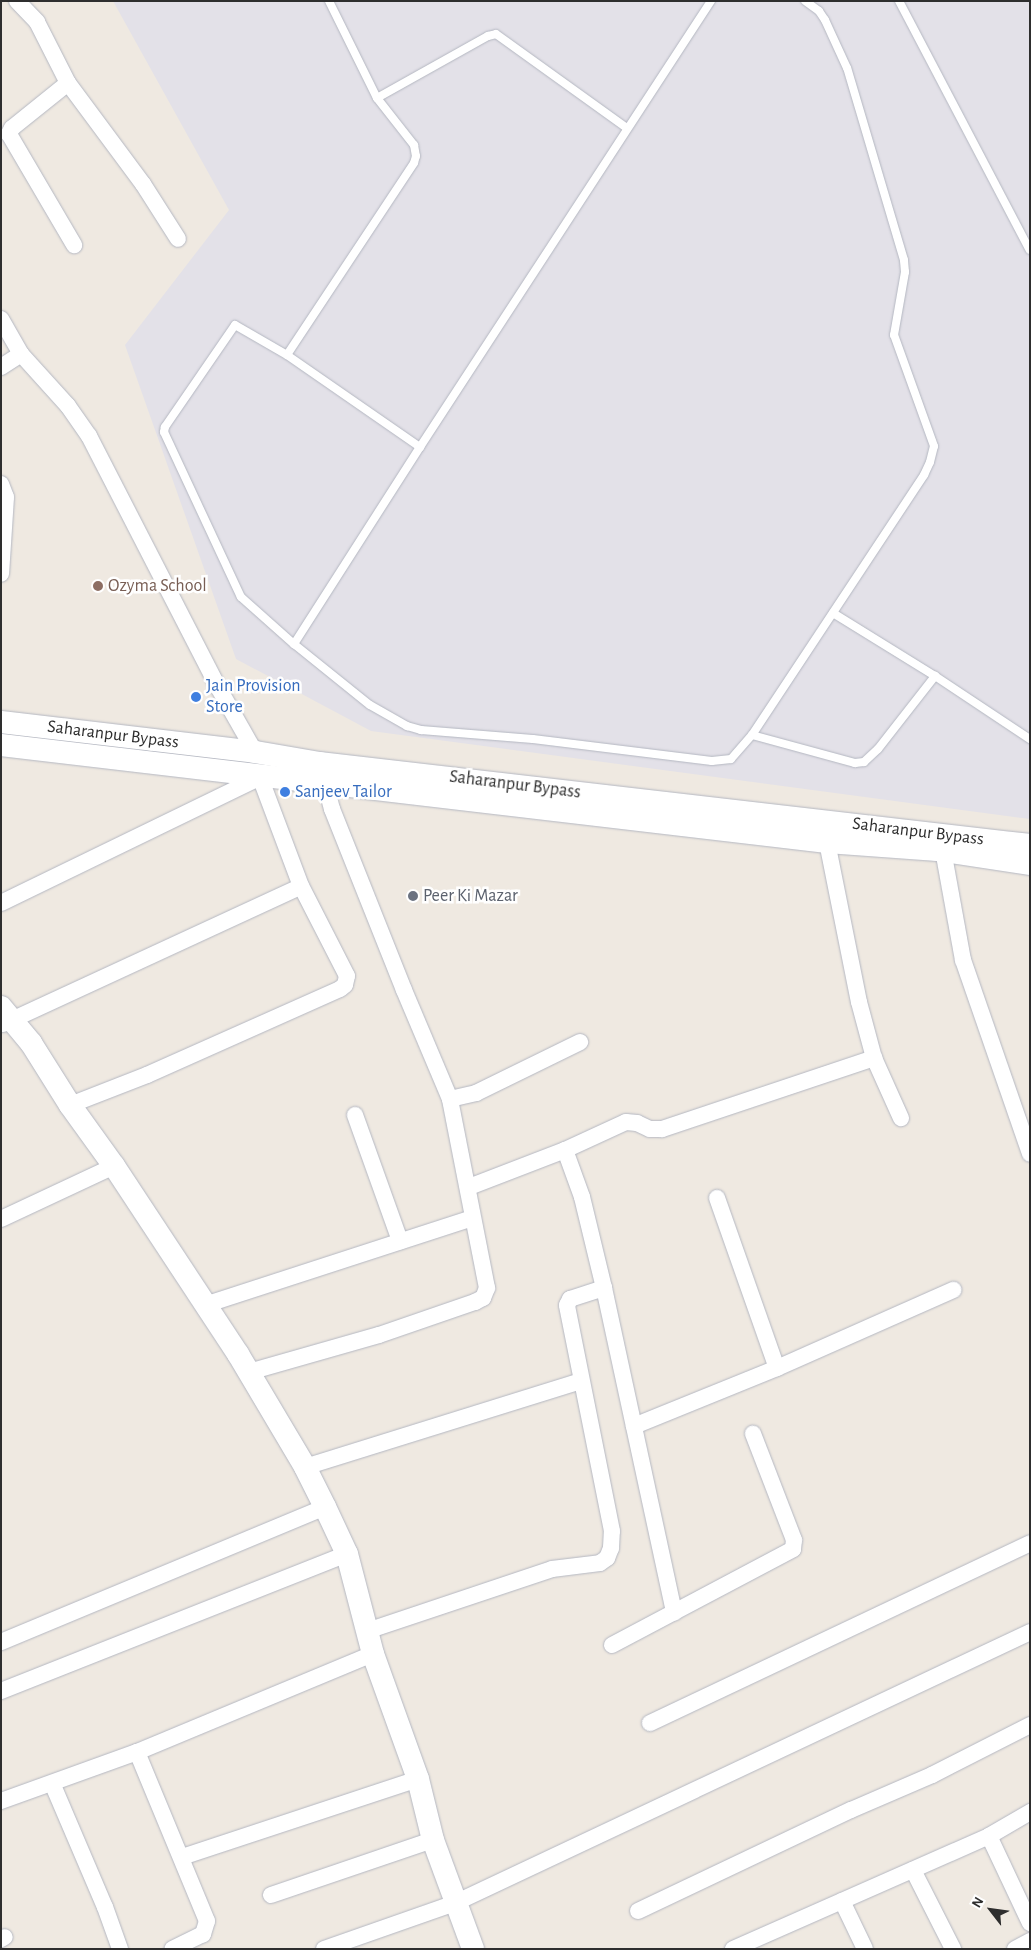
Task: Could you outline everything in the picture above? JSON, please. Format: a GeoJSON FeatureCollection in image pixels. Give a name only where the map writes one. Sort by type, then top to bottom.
{"type":"FeatureCollection","features":[{"type":"Feature","properties":{"kind":"main road","name":"Saharanpur Bypass"},"geometry":{"type":"LineString","coordinates":[[1,722],[255,752],[319,762],[1030,845]]}},
{"type":"Feature","properties":{"kind":"main road"},"geometry":{"type":"LineString","coordinates":[[1,745],[827,842],[943,850],[1030,864]]}},
{"type":"Feature","properties":{"kind":"main road"},"geometry":{"type":"LineString","coordinates":[[5,1017],[31,1043],[70,1105],[114,1166],[249,1372],[305,1467],[347,1554],[373,1654],[418,1779],[433,1840],[473,1949]]}},
{"type":"Feature","properties":{"kind":"street"},"geometry":{"type":"LineString","coordinates":[[17,1],[36,22],[68,83],[143,184],[178,239]]}},
{"type":"Feature","properties":{"kind":"street"},"geometry":{"type":"LineString","coordinates":[[68,83],[12,128],[9,134],[74,245]]}},
{"type":"Feature","properties":{"kind":"street"},"geometry":{"type":"LineString","coordinates":[[1,318],[21,354],[68,406],[90,436],[218,687],[255,752]]}},
{"type":"Feature","properties":{"kind":"street"},"geometry":{"type":"LineString","coordinates":[[1,367],[21,354]]}},
{"type":"Feature","properties":{"kind":"street"},"geometry":{"type":"LineString","coordinates":[[1,484],[6,497],[1,574]]}},
{"type":"Feature","properties":{"kind":"street"},"geometry":{"type":"LineString","coordinates":[[1,904],[260,776],[301,886],[347,976],[345,985],[340,989],[204,1051],[70,1105]]}},
{"type":"Feature","properties":{"kind":"street"},"geometry":{"type":"LineString","coordinates":[[249,1372],[379,1335],[483,1298],[487,1288],[472,1218],[469,1187],[450,1099],[404,990],[332,809],[324,782]]}},
{"type":"Feature","properties":{"kind":"street"},"geometry":{"type":"LineString","coordinates":[[827,842],[859,1002],[874,1058],[901,1118]]}},
{"type":"Feature","properties":{"kind":"street"},"geometry":{"type":"LineString","coordinates":[[943,850],[963,960],[1030,1154]]}},
{"type":"Feature","properties":{"kind":"street"},"geometry":{"type":"LineString","coordinates":[[5,1017],[301,886]]}},
{"type":"Feature","properties":{"kind":"street"},"geometry":{"type":"LineString","coordinates":[[450,1099],[476,1092],[580,1042]]}},
{"type":"Feature","properties":{"kind":"street"},"geometry":{"type":"LineString","coordinates":[[469,1187],[565,1150],[626,1122],[637,1123],[650,1129],[662,1129],[874,1058]]}},
{"type":"Feature","properties":{"kind":"street"},"geometry":{"type":"LineString","coordinates":[[355,1115],[400,1241]]}},
{"type":"Feature","properties":{"kind":"street"},"geometry":{"type":"LineString","coordinates":[[565,1150],[582,1197],[604,1288],[674,1613]]}},
{"type":"Feature","properties":{"kind":"street"},"geometry":{"type":"LineString","coordinates":[[1,1219],[114,1166]]}},
{"type":"Feature","properties":{"kind":"street"},"geometry":{"type":"LineString","coordinates":[[717,1198],[777,1368]]}},
{"type":"Feature","properties":{"kind":"street"},"geometry":{"type":"LineString","coordinates":[[205,1305],[472,1218]]}},
{"type":"Feature","properties":{"kind":"street"},"geometry":{"type":"LineString","coordinates":[[367,1631],[552,1569],[600,1563],[607,1558],[611,1548],[612,1531],[567,1302],[570,1299],[604,1288]]}},
{"type":"Feature","properties":{"kind":"street"},"geometry":{"type":"LineString","coordinates":[[634,1426],[777,1368],[953,1290]]}},
{"type":"Feature","properties":{"kind":"street"},"geometry":{"type":"LineString","coordinates":[[305,1467],[581,1381]]}},
{"type":"Feature","properties":{"kind":"street"},"geometry":{"type":"LineString","coordinates":[[612,1645],[784,1554],[794,1545],[794,1540],[753,1434]]}},
{"type":"Feature","properties":{"kind":"street"},"geometry":{"type":"LineString","coordinates":[[1,1642],[324,1507]]}},
{"type":"Feature","properties":{"kind":"street"},"geometry":{"type":"LineString","coordinates":[[650,1723],[1030,1543]]}},
{"type":"Feature","properties":{"kind":"street"},"geometry":{"type":"LineString","coordinates":[[1,1691],[347,1554]]}},
{"type":"Feature","properties":{"kind":"street"},"geometry":{"type":"LineString","coordinates":[[324,1949],[455,1903],[1030,1632]]}},
{"type":"Feature","properties":{"kind":"street"},"geometry":{"type":"LineString","coordinates":[[1,1801],[137,1752],[373,1654]]}},
{"type":"Feature","properties":{"kind":"street"},"geometry":{"type":"LineString","coordinates":[[638,1911],[851,1810],[932,1775],[1030,1725]]}},
{"type":"Feature","properties":{"kind":"street"},"geometry":{"type":"LineString","coordinates":[[137,1752],[208,1921],[203,1934],[172,1949]]}},
{"type":"Feature","properties":{"kind":"street"},"geometry":{"type":"LineString","coordinates":[[182,1856],[418,1779]]}},
{"type":"Feature","properties":{"kind":"street"},"geometry":{"type":"LineString","coordinates":[[52,1783],[105,1907],[120,1949]]}},
{"type":"Feature","properties":{"kind":"street"},"geometry":{"type":"LineString","coordinates":[[733,1949],[989,1836],[1030,1812]]}},
{"type":"Feature","properties":{"kind":"street"},"geometry":{"type":"LineString","coordinates":[[989,1836],[1030,1923]]}},
{"type":"Feature","properties":{"kind":"street"},"geometry":{"type":"LineString","coordinates":[[271,1895],[433,1840]]}},
{"type":"Feature","properties":{"kind":"street"},"geometry":{"type":"LineString","coordinates":[[913,1870],[953,1949]]}},
{"type":"Feature","properties":{"kind":"street"},"geometry":{"type":"LineString","coordinates":[[842,1901],[865,1949]]}},
{"type":"Feature","properties":{"kind":"street"},"geometry":{"type":"LineString","coordinates":[[1015,1949],[1030,1941]]}},
{"type":"Feature","properties":{"kind":"lane"},"geometry":{"type":"LineString","coordinates":[[287,354],[414,164],[414,145],[377,98],[329,1]]}},
{"type":"Feature","properties":{"kind":"lane"},"geometry":{"type":"LineString","coordinates":[[294,644],[711,1]]}},
{"type":"Feature","properties":{"kind":"lane"},"geometry":{"type":"LineString","coordinates":[[420,448],[287,354],[235,325],[164,427],[164,432],[241,597],[294,644],[370,705],[407,726],[421,730],[533,739],[724,761],[730,759],[752,736],[924,476],[934,446],[894,334],[905,272],[904,260],[847,68],[825,20],[819,11],[805,1]]}},
{"type":"Feature","properties":{"kind":"lane"},"geometry":{"type":"LineString","coordinates":[[900,1],[1030,250]]}},
{"type":"Feature","properties":{"kind":"lane"},"geometry":{"type":"LineString","coordinates":[[377,98],[488,36],[496,34],[627,128]]}},
{"type":"Feature","properties":{"kind":"lane"},"geometry":{"type":"LineString","coordinates":[[833,614],[935,676],[1030,739]]}},
{"type":"Feature","properties":{"kind":"lane"},"geometry":{"type":"LineString","coordinates":[[752,736],[855,763],[864,762],[872,756],[935,676]]}},
{"type":"Feature","properties":{"kind":"shaded area"},"geometry":{"type":"Polygon","coordinates":[[[113,1],[1030,1],[1030,819],[371,731],[236,659],[125,345],[229,210],[113,1]]]}},
{"type":"Feature","properties":{"kind":"place","name":"Ozyma School"},"geometry":{"type":"Point","coordinates":[98,586]}},
{"type":"Feature","properties":{"kind":"place","name":"Jain Provision Store"},"geometry":{"type":"Point","coordinates":[196,697]}},
{"type":"Feature","properties":{"kind":"place","name":"Sanjeev Tailor"},"geometry":{"type":"Point","coordinates":[285,792]}},
{"type":"Feature","properties":{"kind":"place","name":"Peer Ki Mazar"},"geometry":{"type":"Point","coordinates":[413,896]}}]}
